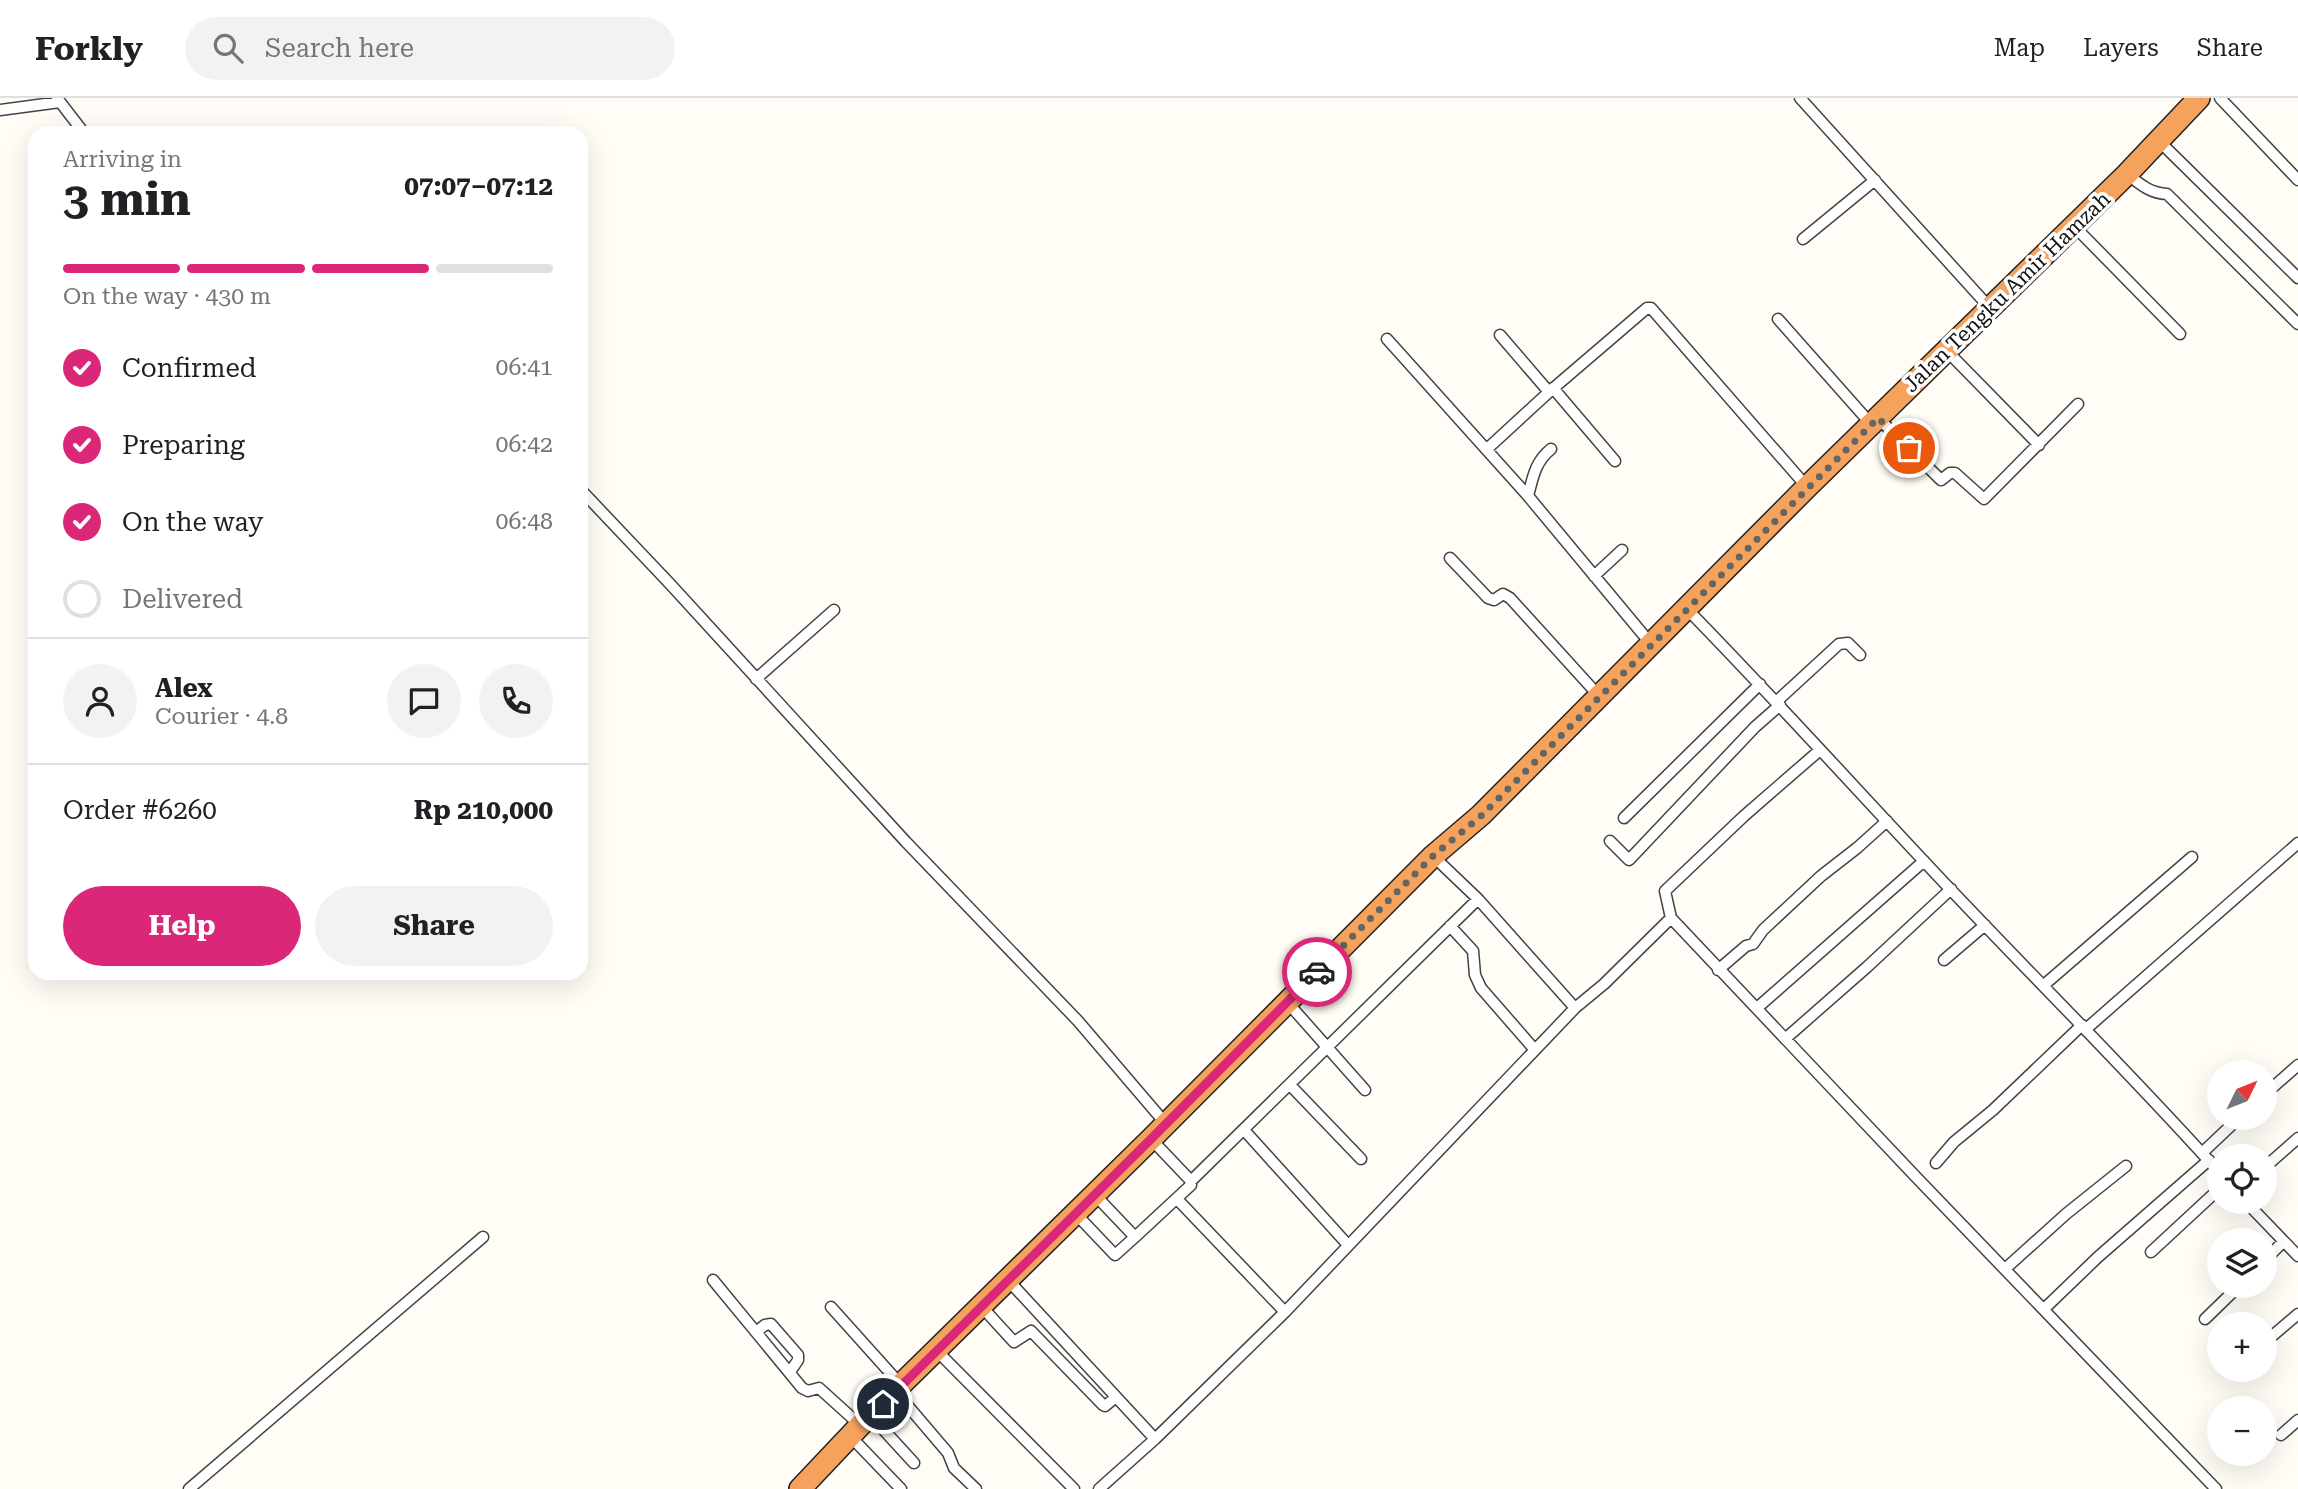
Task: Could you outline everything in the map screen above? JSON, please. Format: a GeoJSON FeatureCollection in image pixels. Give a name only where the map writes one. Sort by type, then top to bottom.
{"type":"FeatureCollection","features":[{"type":"Feature","properties":{"kind":"highway","name":"Jalan Tengku Amir Hamzah"},"geometry":{"type":"LineString","coordinates":[[800,1489],[1433,856],[1481,816],[1807,487],[2127,174],[2199,98]]}},
{"type":"Feature","properties":{"kind":"street"},"geometry":{"type":"LineString","coordinates":[[1800,98],[1989,307]]}},
{"type":"Feature","properties":{"kind":"street"},"geometry":{"type":"LineString","coordinates":[[2220,98],[2298,180]]}},
{"type":"Feature","properties":{"kind":"street"},"geometry":{"type":"LineString","coordinates":[[0,110],[59,100],[79,126]]}},
{"type":"Feature","properties":{"kind":"street"},"geometry":{"type":"LineString","coordinates":[[2160,141],[2298,278]]}},
{"type":"Feature","properties":{"kind":"street"},"geometry":{"type":"LineString","coordinates":[[2127,174],[2146,189],[2167,194],[2298,324]]}},
{"type":"Feature","properties":{"kind":"street"},"geometry":{"type":"LineString","coordinates":[[1803,239],[1875,180]]}},
{"type":"Feature","properties":{"kind":"street"},"geometry":{"type":"LineString","coordinates":[[2074,226],[2180,334]]}},
{"type":"Feature","properties":{"kind":"street"},"geometry":{"type":"LineString","coordinates":[[1486,449],[1551,390],[1647,308],[1651,308],[1807,487]]}},
{"type":"Feature","properties":{"kind":"street"},"geometry":{"type":"LineString","coordinates":[[1778,319],[1875,421],[1941,480],[1950,473],[1955,473],[1984,499],[2078,404]]}},
{"type":"Feature","properties":{"kind":"street"},"geometry":{"type":"LineString","coordinates":[[1500,335],[1615,461]]}},
{"type":"Feature","properties":{"kind":"street"},"geometry":{"type":"LineString","coordinates":[[1387,339],[1528,496],[1651,644]]}},
{"type":"Feature","properties":{"kind":"street"},"geometry":{"type":"LineString","coordinates":[[1946,350],[2039,445]]}},
{"type":"Feature","properties":{"kind":"street"},"geometry":{"type":"LineString","coordinates":[[1528,496],[1539,459],[1551,449]]}},
{"type":"Feature","properties":{"kind":"street"},"geometry":{"type":"LineString","coordinates":[[588,498],[906,842],[1078,1021],[1166,1124]]}},
{"type":"Feature","properties":{"kind":"street"},"geometry":{"type":"LineString","coordinates":[[1594,576],[1622,550]]}},
{"type":"Feature","properties":{"kind":"street"},"geometry":{"type":"LineString","coordinates":[[1450,558],[1488,598],[1494,600],[1503,594],[1510,598],[1599,696]]}},
{"type":"Feature","properties":{"kind":"street"},"geometry":{"type":"LineString","coordinates":[[1686,608],[2207,1158]]}},
{"type":"Feature","properties":{"kind":"street"},"geometry":{"type":"LineString","coordinates":[[756,679],[834,610]]}},
{"type":"Feature","properties":{"kind":"street"},"geometry":{"type":"LineString","coordinates":[[1610,841],[1629,860],[1778,703],[1839,644],[1848,643],[1860,655]]}},
{"type":"Feature","properties":{"kind":"street"},"geometry":{"type":"LineString","coordinates":[[1624,818],[1760,684]]}},
{"type":"Feature","properties":{"kind":"street"},"geometry":{"type":"LineString","coordinates":[[1820,750],[1744,816],[1665,891],[1671,918],[2216,1489]]}},
{"type":"Feature","properties":{"kind":"street"},"geometry":{"type":"LineString","coordinates":[[1718,970],[1746,946],[1753,944],[1763,930],[1821,876],[1887,821]]}},
{"type":"Feature","properties":{"kind":"street"},"geometry":{"type":"LineString","coordinates":[[1936,1163],[1954,1142],[2084,1027],[2298,843]]}},
{"type":"Feature","properties":{"kind":"street"},"geometry":{"type":"LineString","coordinates":[[1433,856],[1478,899],[1575,1008]]}},
{"type":"Feature","properties":{"kind":"street"},"geometry":{"type":"LineString","coordinates":[[2044,985],[2192,857]]}},
{"type":"Feature","properties":{"kind":"street"},"geometry":{"type":"LineString","coordinates":[[1757,1008],[1924,861]]}},
{"type":"Feature","properties":{"kind":"street"},"geometry":{"type":"LineString","coordinates":[[1785,1039],[1951,889]]}},
{"type":"Feature","properties":{"kind":"street"},"geometry":{"type":"LineString","coordinates":[[1076,1214],[1115,1255],[1177,1199],[1191,1185],[1191,1181],[1478,899]]}},
{"type":"Feature","properties":{"kind":"street"},"geometry":{"type":"LineString","coordinates":[[1099,1489],[1155,1439],[1285,1312],[1575,1008],[1604,984],[1671,918]]}},
{"type":"Feature","properties":{"kind":"street"},"geometry":{"type":"LineString","coordinates":[[1450,926],[1473,951],[1475,975],[1481,988],[1535,1050]]}},
{"type":"Feature","properties":{"kind":"street"},"geometry":{"type":"LineString","coordinates":[[1944,960],[1985,926]]}},
{"type":"Feature","properties":{"kind":"street"},"geometry":{"type":"LineString","coordinates":[[1288,1003],[1365,1090]]}},
{"type":"Feature","properties":{"kind":"street"},"geometry":{"type":"LineString","coordinates":[[2277,1084],[2298,1065]]}},
{"type":"Feature","properties":{"kind":"street"},"geometry":{"type":"LineString","coordinates":[[1290,1085],[1361,1159]]}},
{"type":"Feature","properties":{"kind":"street"},"geometry":{"type":"LineString","coordinates":[[1244,1130],[1348,1245]]}},
{"type":"Feature","properties":{"kind":"street"},"geometry":{"type":"LineString","coordinates":[[2044,1309],[2205,1156],[2228,1130]]}},
{"type":"Feature","properties":{"kind":"street"},"geometry":{"type":"LineString","coordinates":[[2277,1157],[2298,1138]]}},
{"type":"Feature","properties":{"kind":"street"},"geometry":{"type":"LineString","coordinates":[[1151,1139],[1191,1181]]}},
{"type":"Feature","properties":{"kind":"street"},"geometry":{"type":"LineString","coordinates":[[2005,1269],[2066,1214],[2126,1166]]}},
{"type":"Feature","properties":{"kind":"street"},"geometry":{"type":"LineString","coordinates":[[1095,1195],[1135,1237]]}},
{"type":"Feature","properties":{"kind":"street"},"geometry":{"type":"LineString","coordinates":[[1177,1199],[1285,1312]]}},
{"type":"Feature","properties":{"kind":"street"},"geometry":{"type":"LineString","coordinates":[[2151,1252],[2207,1200]]}},
{"type":"Feature","properties":{"kind":"street"},"geometry":{"type":"LineString","coordinates":[[2257,1214],[2298,1256]]}},
{"type":"Feature","properties":{"kind":"street"},"geometry":{"type":"LineString","coordinates":[[189,1489],[483,1237]]}},
{"type":"Feature","properties":{"kind":"street"},"geometry":{"type":"LineString","coordinates":[[2277,1247],[2283,1241]]}},
{"type":"Feature","properties":{"kind":"street"},"geometry":{"type":"LineString","coordinates":[[713,1280],[802,1388],[808,1391],[819,1388],[861,1426],[914,1463]]}},
{"type":"Feature","properties":{"kind":"street"},"geometry":{"type":"LineString","coordinates":[[1008,1280],[1155,1439]]}},
{"type":"Feature","properties":{"kind":"street"},"geometry":{"type":"LineString","coordinates":[[2205,1319],[2227,1298]]}},
{"type":"Feature","properties":{"kind":"street"},"geometry":{"type":"LineString","coordinates":[[981,1306],[1014,1342],[1031,1331],[1102,1405],[1105,1406],[1116,1397]]}},
{"type":"Feature","properties":{"kind":"street"},"geometry":{"type":"LineString","coordinates":[[831,1307],[948,1453],[954,1468],[976,1489]]}},
{"type":"Feature","properties":{"kind":"street"},"geometry":{"type":"LineString","coordinates":[[2277,1332],[2298,1314]]}},
{"type":"Feature","properties":{"kind":"street"},"geometry":{"type":"LineString","coordinates":[[756,1332],[771,1324],[798,1355],[798,1360],[790,1372]]}},
{"type":"Feature","properties":{"kind":"street"},"geometry":{"type":"LineString","coordinates":[[937,1351],[1074,1489]]}},
{"type":"Feature","properties":{"kind":"street"},"geometry":{"type":"LineString","coordinates":[[2281,1435],[2298,1419]]}},
{"type":"Feature","properties":{"kind":"street"},"geometry":{"type":"LineString","coordinates":[[861,1426],[901,1489]]}},
{"type":"Feature","properties":{"kind":"way so far"},"geometry":{"type":"LineString","coordinates":[[1317,972],[1433,856],[1481,816],[1878,418],[1909,448]]}},
{"type":"Feature","properties":{"kind":"route"},"geometry":{"type":"LineString","coordinates":[[883,1404],[1317,972]]}}]}
